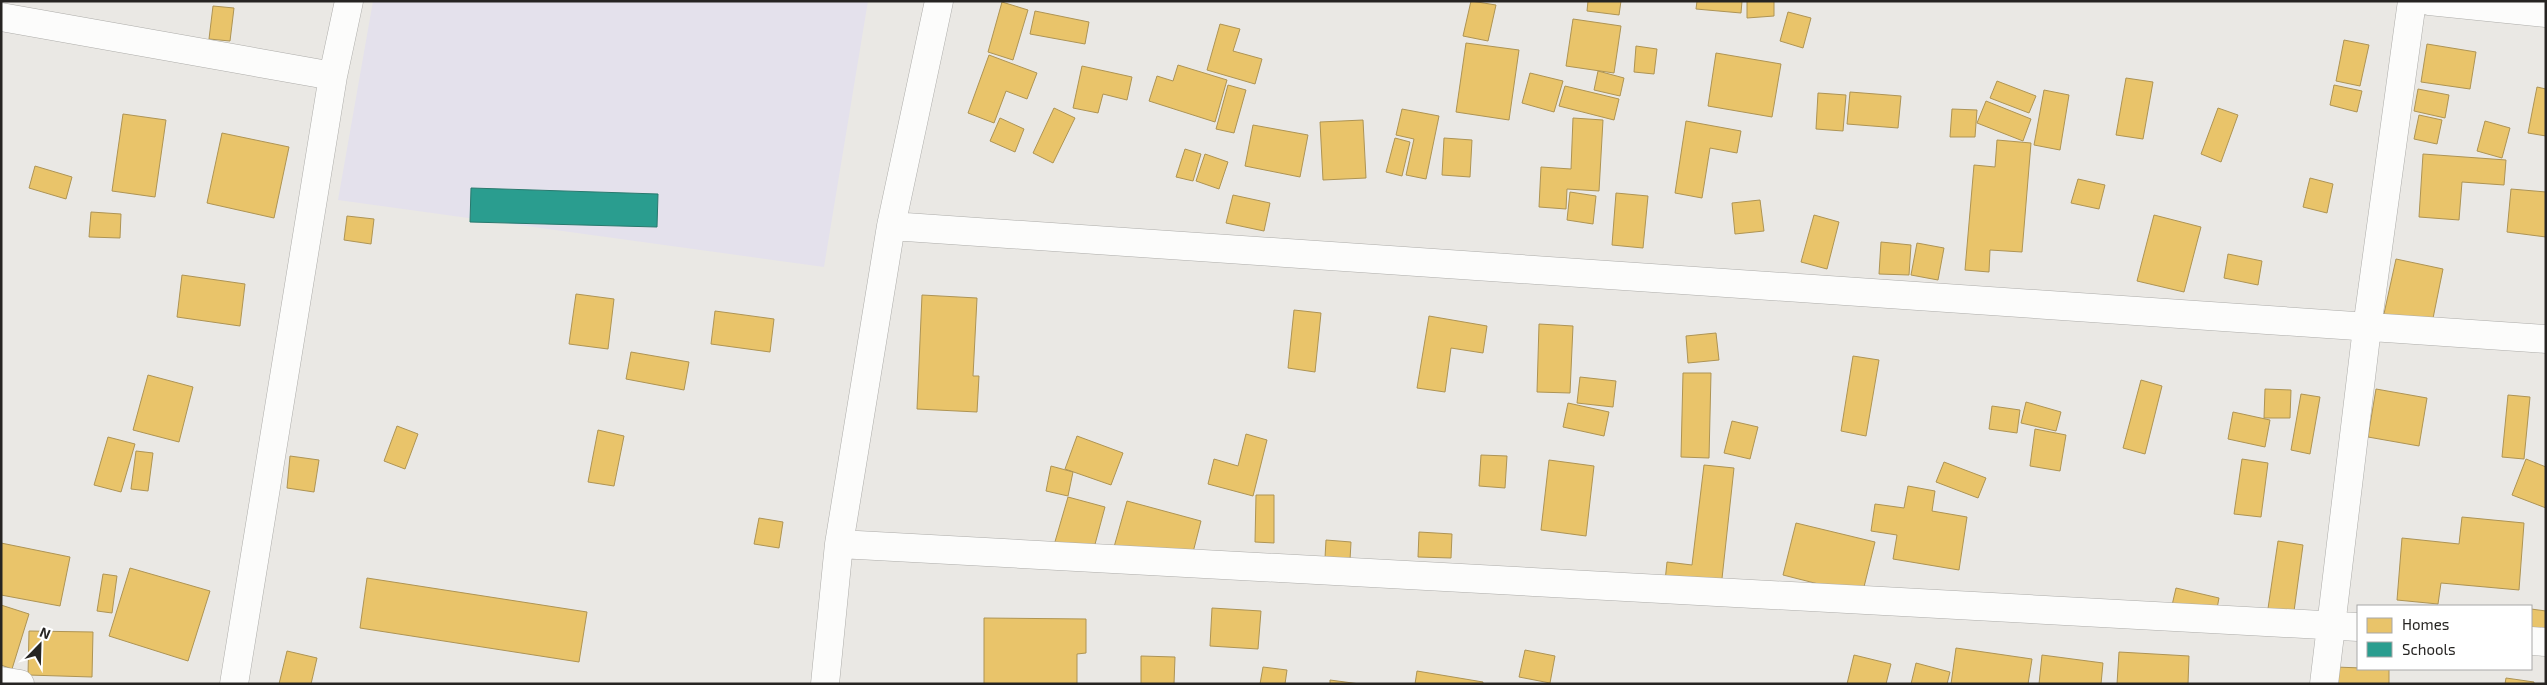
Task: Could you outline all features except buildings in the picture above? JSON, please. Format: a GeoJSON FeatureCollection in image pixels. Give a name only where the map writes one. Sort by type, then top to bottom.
{"type":"FeatureCollection","features":[{"type":"Feature","properties":{"kind":"street"},"geometry":{"type":"LineString","coordinates":[[234,684],[333,76],[348,1]]}},
{"type":"Feature","properties":{"kind":"street"},"geometry":{"type":"LineString","coordinates":[[825,684],[839,544],[891,226],[939,1]]}},
{"type":"Feature","properties":{"kind":"street"},"geometry":{"type":"LineString","coordinates":[[2324,684],[2346,626],[2367,328],[2412,1]]}},
{"type":"Feature","properties":{"kind":"street"},"geometry":{"type":"LineString","coordinates":[[2429,1],[2546,13]]}},
{"type":"Feature","properties":{"kind":"street"},"geometry":{"type":"LineString","coordinates":[[1,17],[333,76]]}},
{"type":"Feature","properties":{"kind":"street"},"geometry":{"type":"LineString","coordinates":[[891,226],[2546,339]]}},
{"type":"Feature","properties":{"kind":"street"},"geometry":{"type":"LineString","coordinates":[[839,544],[2346,626]]}},
{"type":"Feature","properties":{"kind":"street"},"geometry":{"type":"LineString","coordinates":[[2532,641],[2546,642]]}},
{"type":"Feature","properties":{"kind":"street"},"geometry":{"type":"LineString","coordinates":[[1,681],[20,684]]}},
{"type":"Feature","properties":{"kind":"shaded area"},"geometry":{"type":"Polygon","coordinates":[[[373,1],[868,1],[824,267],[338,200],[373,1]]]}}]}
